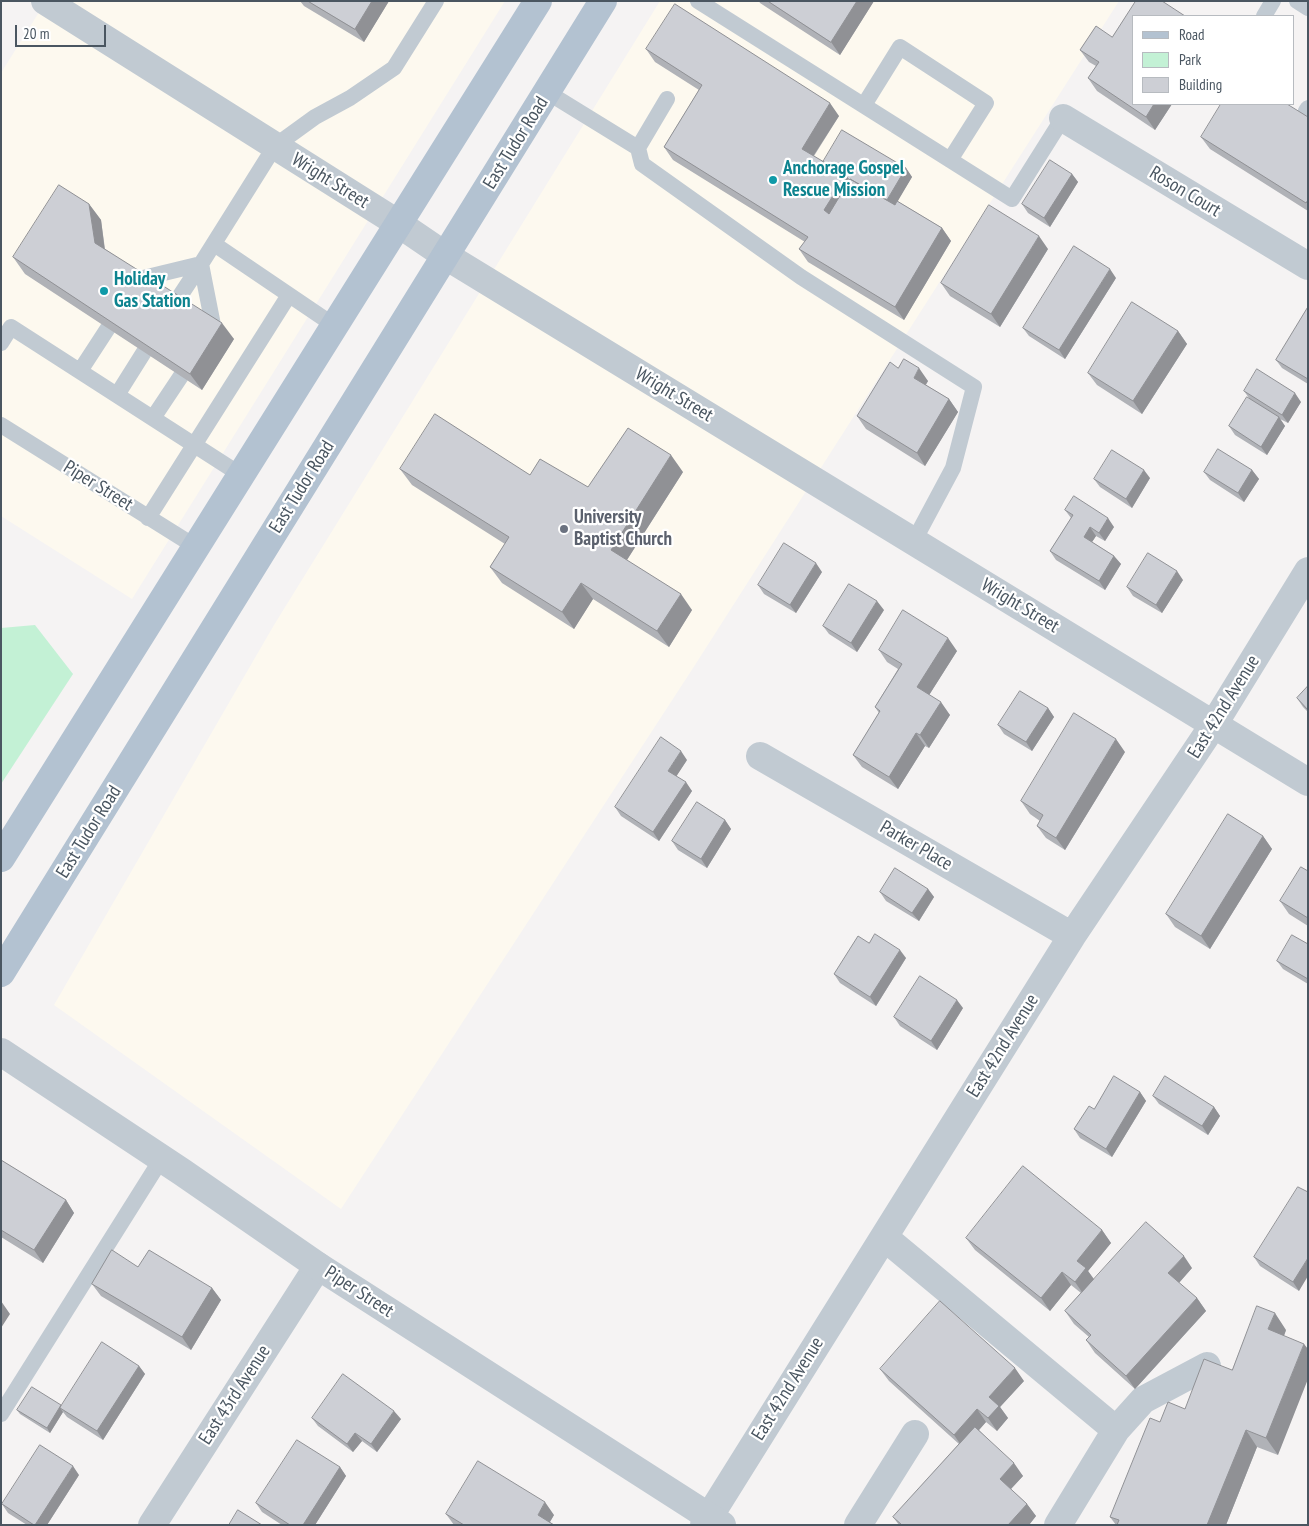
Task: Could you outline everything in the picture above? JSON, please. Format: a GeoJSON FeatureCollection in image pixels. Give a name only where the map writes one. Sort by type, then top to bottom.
{"type":"FeatureCollection","features":[{"type":"Feature","properties":{"kind":"main road"},"geometry":{"type":"LineString","coordinates":[[1,858],[538,1]]}},
{"type":"Feature","properties":{"kind":"main road","name":"East Tudor Road"},"geometry":{"type":"LineString","coordinates":[[1,973],[603,1]]}},
{"type":"Feature","properties":{"kind":"street","name":"Wright Street"},"geometry":{"type":"LineString","coordinates":[[45,1],[399,224],[446,256],[1308,782]]}},
{"type":"Feature","properties":{"kind":"street","name":"Roson Court"},"geometry":{"type":"LineString","coordinates":[[1063,118],[1308,266]]}},
{"type":"Feature","properties":{"kind":"street","name":"East 42nd Avenue"},"geometry":{"type":"LineString","coordinates":[[712,1522],[884,1237],[1072,936],[1214,724],[1308,571]]}},
{"type":"Feature","properties":{"kind":"street","name":"Parker Place"},"geometry":{"type":"LineString","coordinates":[[760,756],[1072,936]]}},
{"type":"Feature","properties":{"kind":"street","name":"Piper Street"},"geometry":{"type":"LineString","coordinates":[[1,1052],[162,1158],[318,1266],[712,1522]]}},
{"type":"Feature","properties":{"kind":"street"},"geometry":{"type":"LineString","coordinates":[[884,1237],[1116,1430]]}},
{"type":"Feature","properties":{"kind":"street","name":"East 43rd Avenue"},"geometry":{"type":"LineString","coordinates":[[152,1525],[318,1266]]}},
{"type":"Feature","properties":{"kind":"street"},"geometry":{"type":"LineString","coordinates":[[1058,1525],[1116,1430],[1144,1400],[1207,1366]]}},
{"type":"Feature","properties":{"kind":"street"},"geometry":{"type":"LineString","coordinates":[[858,1525],[915,1434]]}},
{"type":"Feature","properties":{"kind":"lane"},"geometry":{"type":"LineString","coordinates":[[176,302],[275,146],[315,117],[350,98],[394,68],[436,1]]}},
{"type":"Feature","properties":{"kind":"lane"},"geometry":{"type":"LineString","coordinates":[[698,1],[1012,198],[1063,118]]}},
{"type":"Feature","properties":{"kind":"lane"},"geometry":{"type":"LineString","coordinates":[[1265,15],[1274,1]]}},
{"type":"Feature","properties":{"kind":"lane"},"geometry":{"type":"LineString","coordinates":[[1297,1],[1308,8]]}},
{"type":"Feature","properties":{"kind":"lane"},"geometry":{"type":"LineString","coordinates":[[864,105],[900,47],[986,103],[950,160]]}},
{"type":"Feature","properties":{"kind":"lane"},"geometry":{"type":"LineString","coordinates":[[547,92],[638,148],[642,164],[801,277],[974,387],[953,468],[914,541]]}},
{"type":"Feature","properties":{"kind":"lane"},"geometry":{"type":"LineString","coordinates":[[638,148],[667,99]]}},
{"type":"Feature","properties":{"kind":"lane"},"geometry":{"type":"LineString","coordinates":[[214,244],[335,326]]}},
{"type":"Feature","properties":{"kind":"lane"},"geometry":{"type":"LineString","coordinates":[[138,280],[201,264]]}},
{"type":"Feature","properties":{"kind":"lane"},"geometry":{"type":"LineString","coordinates":[[201,264],[213,325]]}},
{"type":"Feature","properties":{"kind":"lane"},"geometry":{"type":"LineString","coordinates":[[148,518],[289,295]]}},
{"type":"Feature","properties":{"kind":"lane"},"geometry":{"type":"LineString","coordinates":[[1,343],[11,327],[241,475]]}},
{"type":"Feature","properties":{"kind":"lane"},"geometry":{"type":"LineString","coordinates":[[80,370],[108,328]]}},
{"type":"Feature","properties":{"kind":"lane"},"geometry":{"type":"LineString","coordinates":[[118,395],[144,352]]}},
{"type":"Feature","properties":{"kind":"lane"},"geometry":{"type":"LineString","coordinates":[[153,418],[181,376]]}},
{"type":"Feature","properties":{"kind":"lane","name":"Piper Street"},"geometry":{"type":"LineString","coordinates":[[1,425],[196,547]]}},
{"type":"Feature","properties":{"kind":"lane"},"geometry":{"type":"LineString","coordinates":[[1,1414],[162,1158]]}},
{"type":"Feature","properties":{"kind":"shaded area"},"geometry":{"type":"Polygon","coordinates":[[[46,1],[505,1],[132,599],[1,516],[1,73],[46,1]]]}},
{"type":"Feature","properties":{"kind":"shaded area"},"geometry":{"type":"Polygon","coordinates":[[[660,1],[1119,1],[695,665],[341,1209],[54,1005],[274,625],[660,1]]]}},
{"type":"Feature","properties":{"kind":"green space"},"geometry":{"type":"Polygon","coordinates":[[[35,625],[73,674],[1,784],[1,628],[35,625]]]}},
{"type":"Feature","properties":{"kind":"building"},"geometry":{"type":"Polygon","coordinates":[[[308,1],[372,1],[355,29],[308,1]]]}},
{"type":"Feature","properties":{"kind":"building"},"geometry":{"type":"Polygon","coordinates":[[[768,1],[857,1],[831,42],[768,1]]]}},
{"type":"Feature","properties":{"kind":"building"},"geometry":{"type":"Polygon","coordinates":[[[1136,1],[1162,1],[1183,15],[1132,15],[1132,105],[1153,105],[1146,117],[1088,78],[1099,62],[1080,50],[1096,26],[1112,37],[1136,1]]]}},
{"type":"Feature","properties":{"kind":"building"},"geometry":{"type":"Polygon","coordinates":[[[675,4],[830,103],[802,149],[846,175],[824,210],[829,214],[850,179],[895,205],[897,201],[942,228],[895,307],[799,249],[808,237],[664,147],[702,85],[646,49],[675,4]]]}},
{"type":"Feature","properties":{"kind":"building"},"geometry":{"type":"Polygon","coordinates":[[[1220,105],[1289,105],[1308,117],[1308,200],[1306,203],[1201,137],[1220,105]]]}},
{"type":"Feature","properties":{"kind":"building"},"geometry":{"type":"Polygon","coordinates":[[[842,130],[906,168],[887,200],[849,180],[846,175],[823,162],[842,130]]]}},
{"type":"Feature","properties":{"kind":"building"},"geometry":{"type":"Polygon","coordinates":[[[1050,160],[1072,174],[1044,218],[1022,204],[1050,160]]]}},
{"type":"Feature","properties":{"kind":"building","name":"Holiday Gas Station"},"geometry":{"type":"Polygon","coordinates":[[[59,185],[89,204],[95,243],[222,323],[190,374],[13,257],[59,185]]]}},
{"type":"Feature","properties":{"kind":"building"},"geometry":{"type":"Polygon","coordinates":[[[989,205],[1039,236],[991,314],[941,283],[989,205]]]}},
{"type":"Feature","properties":{"kind":"building"},"geometry":{"type":"Polygon","coordinates":[[[1074,246],[1110,269],[1059,350],[1023,328],[1074,246]]]}},
{"type":"Feature","properties":{"kind":"building"},"geometry":{"type":"Polygon","coordinates":[[[1132,302],[1178,331],[1133,401],[1088,373],[1132,302]]]}},
{"type":"Feature","properties":{"kind":"building"},"geometry":{"type":"Polygon","coordinates":[[[1308,307],[1308,379],[1276,360],[1308,307]]]}},
{"type":"Feature","properties":{"kind":"building"},"geometry":{"type":"Polygon","coordinates":[[[904,359],[919,368],[914,378],[949,399],[917,453],[857,416],[890,362],[898,368],[904,359]]]}},
{"type":"Feature","properties":{"kind":"building"},"geometry":{"type":"Polygon","coordinates":[[[1257,369],[1295,393],[1282,415],[1244,391],[1257,369]]]}},
{"type":"Feature","properties":{"kind":"building"},"geometry":{"type":"Polygon","coordinates":[[[1247,397],[1279,417],[1261,447],[1229,426],[1247,397]]]}},
{"type":"Feature","properties":{"kind":"building","name":"University Baptist Church"},"geometry":{"type":"Polygon","coordinates":[[[435,414],[530,475],[540,459],[588,487],[628,428],[671,455],[611,550],[681,594],[657,631],[581,583],[562,612],[490,567],[509,537],[400,469],[435,414]]]}},
{"type":"Feature","properties":{"kind":"building"},"geometry":{"type":"Polygon","coordinates":[[[1218,449],[1252,470],[1238,493],[1204,472],[1218,449]]]}},
{"type":"Feature","properties":{"kind":"building"},"geometry":{"type":"Polygon","coordinates":[[[1112,450],[1144,470],[1126,499],[1094,479],[1112,450]]]}},
{"type":"Feature","properties":{"kind":"building"},"geometry":{"type":"Polygon","coordinates":[[[1074,496],[1108,518],[1099,533],[1090,527],[1084,537],[1114,556],[1099,581],[1050,551],[1073,515],[1065,510],[1074,496]]]}},
{"type":"Feature","properties":{"kind":"building"},"geometry":{"type":"Polygon","coordinates":[[[784,543],[816,563],[790,605],[758,585],[784,543]]]}},
{"type":"Feature","properties":{"kind":"building"},"geometry":{"type":"Polygon","coordinates":[[[1148,553],[1177,571],[1156,605],[1127,587],[1148,553]]]}},
{"type":"Feature","properties":{"kind":"building"},"geometry":{"type":"Polygon","coordinates":[[[849,584],[877,601],[851,643],[823,626],[849,584]]]}},
{"type":"Feature","properties":{"kind":"building"},"geometry":{"type":"Polygon","coordinates":[[[903,610],[948,638],[917,687],[941,702],[920,735],[916,733],[889,777],[853,755],[880,711],[875,707],[902,664],[879,650],[903,610]]]}},
{"type":"Feature","properties":{"kind":"building"},"geometry":{"type":"Polygon","coordinates":[[[1308,686],[1308,710],[1297,698],[1308,686]]]}},
{"type":"Feature","properties":{"kind":"building"},"geometry":{"type":"Polygon","coordinates":[[[1020,691],[1048,708],[1026,742],[998,725],[1020,691]]]}},
{"type":"Feature","properties":{"kind":"building"},"geometry":{"type":"Polygon","coordinates":[[[1074,713],[1116,739],[1056,838],[1037,826],[1043,815],[1021,801],[1074,713]]]}},
{"type":"Feature","properties":{"kind":"building"},"geometry":{"type":"Polygon","coordinates":[[[661,737],[681,751],[668,771],[686,782],[653,832],[615,807],[661,737]]]}},
{"type":"Feature","properties":{"kind":"building"},"geometry":{"type":"Polygon","coordinates":[[[697,802],[725,820],[701,859],[672,841],[697,802]]]}},
{"type":"Feature","properties":{"kind":"building"},"geometry":{"type":"Polygon","coordinates":[[[1228,814],[1263,836],[1201,936],[1166,914],[1228,814]]]}},
{"type":"Feature","properties":{"kind":"building"},"geometry":{"type":"Polygon","coordinates":[[[1301,867],[1308,871],[1308,918],[1280,901],[1301,867]]]}},
{"type":"Feature","properties":{"kind":"building"},"geometry":{"type":"Polygon","coordinates":[[[895,868],[928,889],[912,913],[880,892],[895,868]]]}},
{"type":"Feature","properties":{"kind":"building"},"geometry":{"type":"Polygon","coordinates":[[[875,934],[900,950],[870,997],[834,974],[858,936],[869,943],[875,934]]]}},
{"type":"Feature","properties":{"kind":"building"},"geometry":{"type":"Polygon","coordinates":[[[1292,935],[1308,944],[1308,979],[1277,961],[1292,935]]]}},
{"type":"Feature","properties":{"kind":"building"},"geometry":{"type":"Polygon","coordinates":[[[920,976],[957,1000],[931,1041],[894,1017],[920,976]]]}},
{"type":"Feature","properties":{"kind":"building"},"geometry":{"type":"Polygon","coordinates":[[[1114,1076],[1140,1092],[1106,1149],[1074,1129],[1089,1106],[1094,1109],[1114,1076]]]}},
{"type":"Feature","properties":{"kind":"building"},"geometry":{"type":"Polygon","coordinates":[[[1165,1076],[1214,1107],[1202,1126],[1153,1096],[1165,1076]]]}},
{"type":"Feature","properties":{"kind":"building"},"geometry":{"type":"Polygon","coordinates":[[[1,1160],[66,1200],[34,1250],[1,1230],[1,1160]]]}},
{"type":"Feature","properties":{"kind":"building"},"geometry":{"type":"Polygon","coordinates":[[[1023,1166],[1102,1230],[1077,1261],[1086,1268],[1075,1282],[1062,1272],[1041,1298],[966,1238],[1023,1166]]]}},
{"type":"Feature","properties":{"kind":"building"},"geometry":{"type":"Polygon","coordinates":[[[1298,1187],[1308,1192],[1308,1258],[1293,1282],[1254,1257],[1298,1187]]]}},
{"type":"Feature","properties":{"kind":"building"},"geometry":{"type":"Polygon","coordinates":[[[1146,1222],[1184,1256],[1168,1273],[1197,1298],[1126,1376],[1086,1340],[1091,1335],[1065,1311],[1146,1222]]]}},
{"type":"Feature","properties":{"kind":"building"},"geometry":{"type":"Polygon","coordinates":[[[112,1250],[138,1267],[149,1250],[212,1288],[182,1337],[92,1284],[112,1250]]]}},
{"type":"Feature","properties":{"kind":"building"},"geometry":{"type":"Polygon","coordinates":[[[940,1301],[1015,1368],[989,1397],[999,1406],[988,1418],[977,1409],[954,1435],[880,1369],[940,1301]]]}},
{"type":"Feature","properties":{"kind":"building"},"geometry":{"type":"Polygon","coordinates":[[[1257,1306],[1275,1313],[1268,1329],[1304,1344],[1266,1438],[1246,1430],[1207,1525],[1117,1525],[1119,1520],[1110,1517],[1150,1418],[1160,1422],[1168,1402],[1185,1409],[1204,1359],[1232,1370],[1257,1306]]]}},
{"type":"Feature","properties":{"kind":"building"},"geometry":{"type":"Polygon","coordinates":[[[102,1342],[139,1366],[97,1431],[60,1408],[102,1342]]]}},
{"type":"Feature","properties":{"kind":"building"},"geometry":{"type":"Polygon","coordinates":[[[343,1374],[394,1411],[371,1444],[355,1433],[347,1444],[312,1418],[343,1374]]]}},
{"type":"Feature","properties":{"kind":"building"},"geometry":{"type":"Polygon","coordinates":[[[32,1387],[61,1405],[47,1428],[17,1410],[32,1387]]]}},
{"type":"Feature","properties":{"kind":"building"},"geometry":{"type":"Polygon","coordinates":[[[975,1427],[1014,1463],[1000,1479],[1027,1504],[1008,1525],[902,1525],[893,1517],[975,1427]]]}},
{"type":"Feature","properties":{"kind":"building"},"geometry":{"type":"Polygon","coordinates":[[[297,1440],[340,1467],[303,1525],[290,1525],[256,1503],[297,1440]]]}},
{"type":"Feature","properties":{"kind":"building"},"geometry":{"type":"Polygon","coordinates":[[[40,1445],[73,1466],[34,1525],[2,1504],[40,1445]]]}},
{"type":"Feature","properties":{"kind":"building"},"geometry":{"type":"Polygon","coordinates":[[[478,1461],[545,1502],[538,1515],[554,1525],[464,1525],[446,1514],[478,1461]]]}},
{"type":"Feature","properties":{"kind":"building"},"geometry":{"type":"Polygon","coordinates":[[[238,1510],[262,1525],[229,1525],[238,1510]]]}},
{"type":"Feature","properties":{"kind":"place","name":"Anchorage Gospel Rescue Mission"},"geometry":{"type":"Point","coordinates":[773,180]}},
{"type":"Feature","properties":{"kind":"place","name":"Holiday Gas Station"},"geometry":{"type":"Point","coordinates":[104,291]}},
{"type":"Feature","properties":{"kind":"place","name":"University Baptist Church"},"geometry":{"type":"Point","coordinates":[564,529]}}]}
